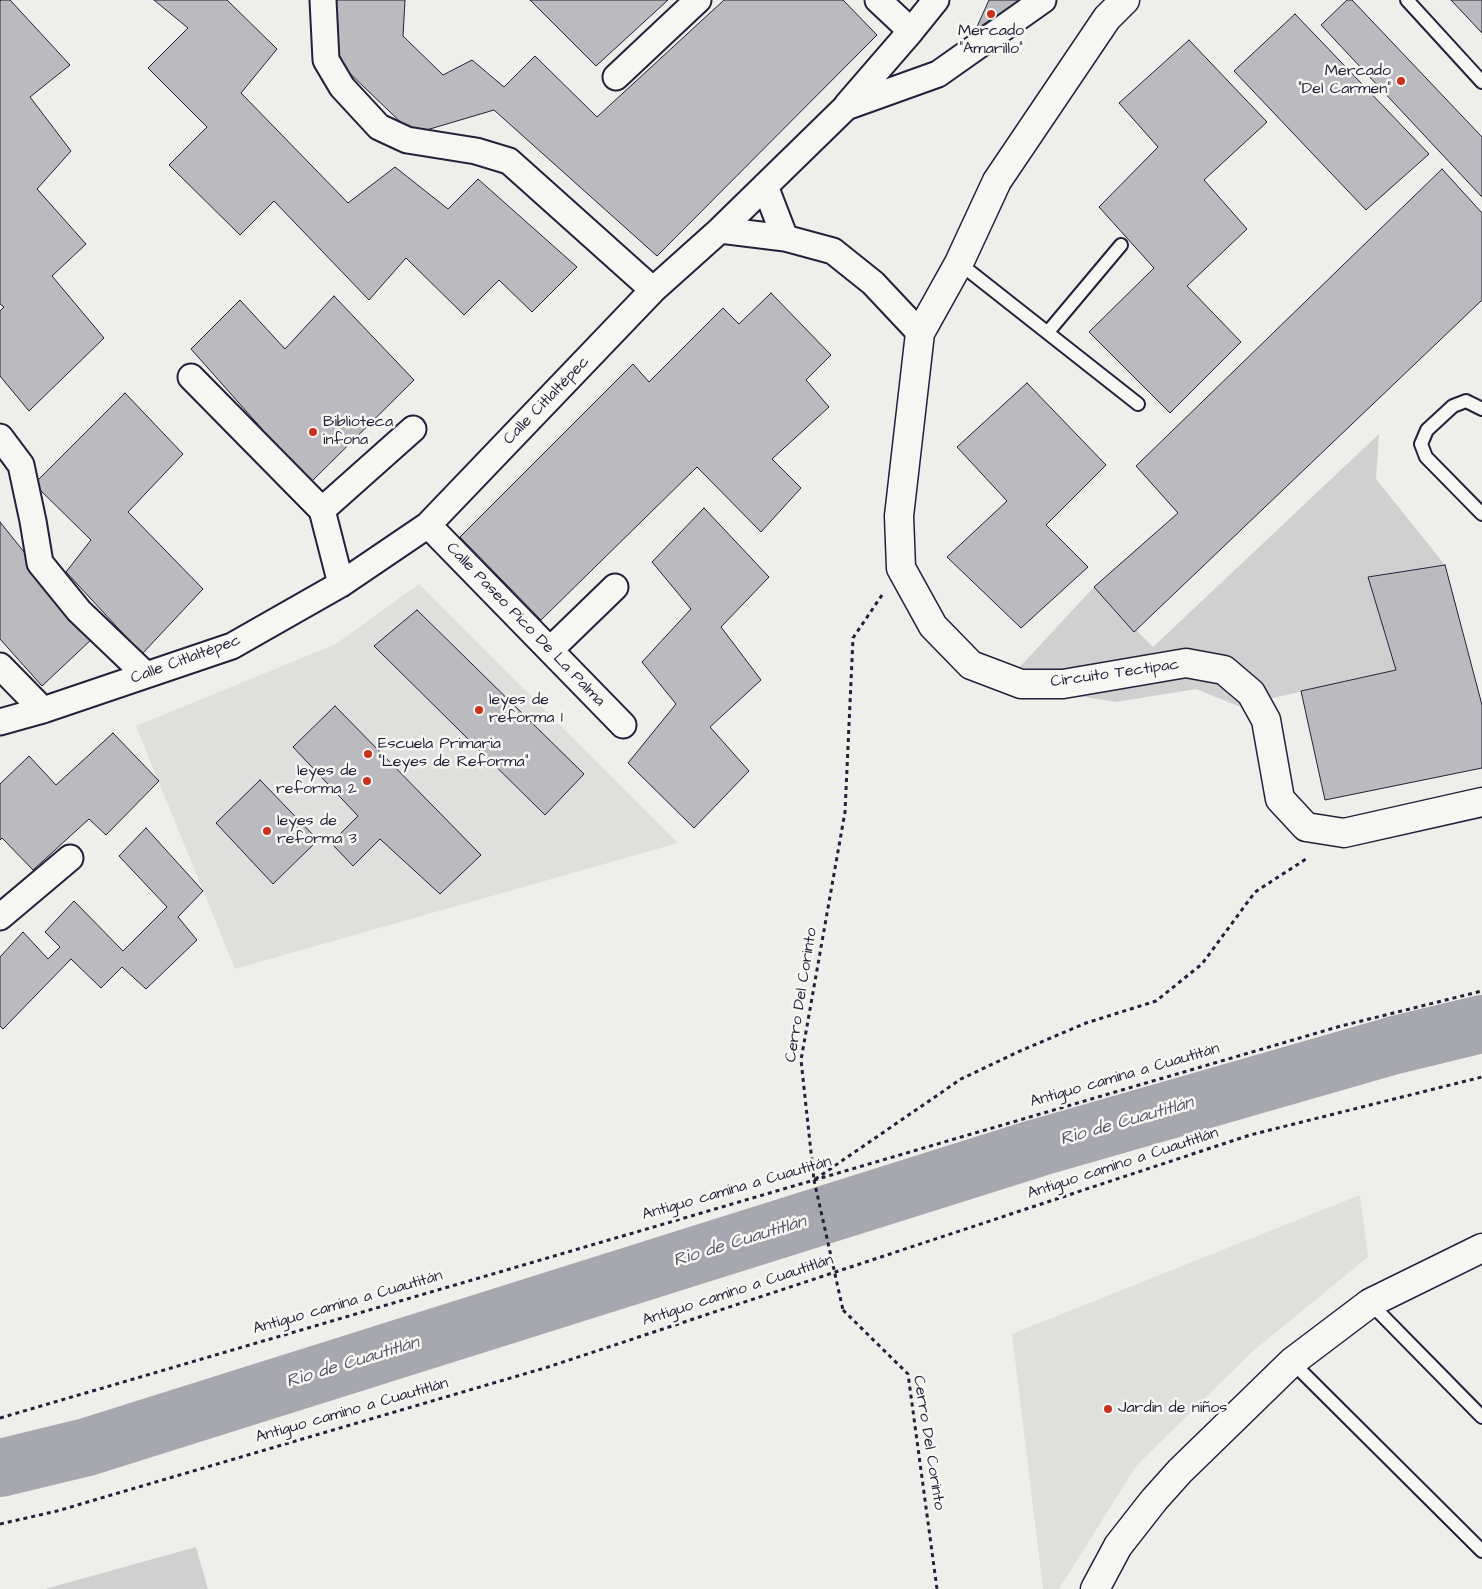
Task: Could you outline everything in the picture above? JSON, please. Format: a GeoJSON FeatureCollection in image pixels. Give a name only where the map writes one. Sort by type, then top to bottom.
{"type":"FeatureCollection","features":[{"type":"Feature","properties":{"kind":"street"},"geometry":{"type":"LineString","coordinates":[[323,0],[326,60],[342,87],[380,127],[407,140],[476,151],[509,161],[653,290]]}},
{"type":"Feature","properties":{"kind":"street"},"geometry":{"type":"LineString","coordinates":[[616,76],[698,0]]}},
{"type":"Feature","properties":{"kind":"street"},"geometry":{"type":"LineString","coordinates":[[878,0],[912,31]]}},
{"type":"Feature","properties":{"kind":"street"},"geometry":{"type":"LineString","coordinates":[[846,107],[912,31],[936,0]]}},
{"type":"Feature","properties":{"kind":"street","name":"Calle Citlaltépec"},"geometry":{"type":"LineString","coordinates":[[0,722],[43,710],[232,646],[341,584],[428,525],[653,290],[720,230],[846,107],[938,74],[1043,0]]}},
{"type":"Feature","properties":{"kind":"street"},"geometry":{"type":"LineString","coordinates":[[720,230],[785,238],[833,251],[873,283],[920,333],[959,263],[997,181],[1107,18],[1125,0]]}},
{"type":"Feature","properties":{"kind":"street"},"geometry":{"type":"LineString","coordinates":[[764,186],[785,238]]}},
{"type":"Feature","properties":{"kind":"street","name":"Circuito Tectipac"},"geometry":{"type":"LineString","coordinates":[[920,333],[899,516],[901,568],[933,626],[972,665],[1021,684],[1064,684],[1186,663],[1224,670],[1251,693],[1266,720],[1280,799],[1306,827],[1344,833],[1482,802]]}},
{"type":"Feature","properties":{"kind":"street"},"geometry":{"type":"LineString","coordinates":[[191,377],[322,510],[341,584]]}},
{"type":"Feature","properties":{"kind":"street"},"geometry":{"type":"LineString","coordinates":[[322,510],[413,429]]}},
{"type":"Feature","properties":{"kind":"street"},"geometry":{"type":"LineString","coordinates":[[0,436],[21,465],[34,521],[40,563],[79,611],[146,675]]}},
{"type":"Feature","properties":{"kind":"street","name":"Calle Paseo Pico De La Palma"},"geometry":{"type":"LineString","coordinates":[[428,525],[623,725]]}},
{"type":"Feature","properties":{"kind":"street"},"geometry":{"type":"LineString","coordinates":[[550,650],[615,587]]}},
{"type":"Feature","properties":{"kind":"street"},"geometry":{"type":"LineString","coordinates":[[0,666],[43,710]]}},
{"type":"Feature","properties":{"kind":"street"},"geometry":{"type":"LineString","coordinates":[[0,917],[70,858]]}},
{"type":"Feature","properties":{"kind":"street"},"geometry":{"type":"LineString","coordinates":[[1095,1589],[1118,1546],[1154,1500],[1180,1471],[1292,1362],[1370,1303],[1482,1248]]}},
{"type":"Feature","properties":{"kind":"lane"},"geometry":{"type":"LineString","coordinates":[[1406,0],[1482,82]]}},
{"type":"Feature","properties":{"kind":"lane"},"geometry":{"type":"LineString","coordinates":[[1048,332],[1121,245]]}},
{"type":"Feature","properties":{"kind":"lane"},"geometry":{"type":"LineString","coordinates":[[959,263],[1138,404]]}},
{"type":"Feature","properties":{"kind":"lane"},"geometry":{"type":"LineString","coordinates":[[1482,410],[1466,401],[1453,406],[1427,430],[1421,444],[1426,457],[1482,514]]}},
{"type":"Feature","properties":{"kind":"lane"},"geometry":{"type":"LineString","coordinates":[[1370,1303],[1482,1417]]}},
{"type":"Feature","properties":{"kind":"lane"},"geometry":{"type":"LineString","coordinates":[[1292,1362],[1482,1550]]}},
{"type":"Feature","properties":{"kind":"path","name":"Cerro Del Corinto"},"geometry":{"type":"LineString","coordinates":[[901,568],[853,638],[845,812],[801,1060],[814,1180],[843,1310],[908,1374],[937,1589]]}},
{"type":"Feature","properties":{"kind":"path"},"geometry":{"type":"LineString","coordinates":[[814,1180],[961,1079],[1086,1023],[1156,1001],[1202,964],[1255,892],[1344,833]]}},
{"type":"Feature","properties":{"kind":"path","name":"Antiguo camina a Cuautitán"},"geometry":{"type":"LineString","coordinates":[[0,1418],[1341,1026],[1482,992]]}},
{"type":"Feature","properties":{"kind":"path","name":"Antiguo camino a Cuautitlán"},"geometry":{"type":"LineString","coordinates":[[0,1524],[57,1511],[548,1367],[1250,1135],[1482,1077]]}},
{"type":"Feature","properties":{"kind":"shaded area"},"geometry":{"type":"Polygon","coordinates":[[[1379,434],[1376,479],[1445,565],[1368,577],[1396,670],[1238,706],[1196,689],[1116,702],[1004,684],[1094,587],[1153,647],[1379,434]]]}},
{"type":"Feature","properties":{"kind":"shaded area","name":"Escuela Primaria \"Leyes de Reforma\""},"geometry":{"type":"Polygon","coordinates":[[[419,584],[678,843],[235,969],[136,726],[336,644],[419,584]]]}},
{"type":"Feature","properties":{"kind":"shaded area","name":"Jardin de niños"},"geometry":{"type":"Polygon","coordinates":[[[1360,1195],[1368,1257],[1253,1351],[1136,1466],[1059,1589],[1043,1589],[1012,1334],[1360,1195]]]}},
{"type":"Feature","properties":{"kind":"shaded area"},"geometry":{"type":"Polygon","coordinates":[[[196,1547],[208,1589],[45,1589],[196,1547]]]}},
{"type":"Feature","properties":{"kind":"building"},"geometry":{"type":"Polygon","coordinates":[[[1,0],[10,0],[70,65],[30,97],[71,151],[37,189],[86,244],[52,276],[104,338],[29,411],[0,376],[0,311],[4,307],[0,304],[1,0]]]}},
{"type":"Feature","properties":{"kind":"building"},"geometry":{"type":"Polygon","coordinates":[[[154,0],[227,0],[277,49],[241,93],[348,203],[395,167],[448,209],[478,179],[577,267],[532,312],[499,280],[464,315],[406,258],[369,300],[274,201],[240,235],[169,165],[207,127],[148,68],[188,28],[154,0]]]}},
{"type":"Feature","properties":{"kind":"building"},"geometry":{"type":"Polygon","coordinates":[[[329,0],[405,0],[403,36],[443,75],[472,60],[504,87],[535,56],[597,117],[724,0],[843,0],[877,35],[657,256],[494,110],[413,134],[340,64],[329,0]]]}},
{"type":"Feature","properties":{"kind":"building"},"geometry":{"type":"Polygon","coordinates":[[[530,0],[668,0],[596,66],[530,0]]]}},
{"type":"Feature","properties":{"kind":"building","name":"Mercado \"Amarillo\""},"geometry":{"type":"Polygon","coordinates":[[[989,0],[1021,0],[976,29],[989,0]]]}},
{"type":"Feature","properties":{"kind":"building","name":"Mercado \"Del Carmen\""},"geometry":{"type":"Polygon","coordinates":[[[1347,0],[1352,0],[1482,137],[1482,197],[1321,25],[1347,0]]]}},
{"type":"Feature","properties":{"kind":"building"},"geometry":{"type":"Polygon","coordinates":[[[1451,0],[1482,0],[1482,33],[1451,0]]]}},
{"type":"Feature","properties":{"kind":"building"},"geometry":{"type":"Polygon","coordinates":[[[1295,14],[1429,154],[1366,210],[1234,71],[1295,14]]]}},
{"type":"Feature","properties":{"kind":"building"},"geometry":{"type":"Polygon","coordinates":[[[1189,40],[1267,122],[1204,180],[1247,229],[1187,286],[1241,342],[1170,413],[1089,332],[1154,268],[1099,207],[1158,147],[1119,103],[1189,40]]]}},
{"type":"Feature","properties":{"kind":"building"},"geometry":{"type":"Polygon","coordinates":[[[1442,169],[1482,213],[1482,300],[1134,632],[1094,587],[1178,513],[1136,466],[1442,169]]]}},
{"type":"Feature","properties":{"kind":"building"},"geometry":{"type":"Polygon","coordinates":[[[771,293],[831,355],[806,380],[829,407],[772,459],[801,488],[761,532],[697,467],[541,620],[460,537],[633,364],[649,382],[723,308],[739,324],[771,293]]]}},
{"type":"Feature","properties":{"kind":"building","name":"Biblioteca infona"},"geometry":{"type":"Polygon","coordinates":[[[334,296],[414,380],[310,483],[191,349],[240,300],[285,349],[334,296]]]}},
{"type":"Feature","properties":{"kind":"building"},"geometry":{"type":"Polygon","coordinates":[[[1027,383],[1106,465],[1046,525],[1088,567],[1021,628],[947,557],[1007,501],[957,447],[1027,383]]]}},
{"type":"Feature","properties":{"kind":"building"},"geometry":{"type":"Polygon","coordinates":[[[125,393],[183,454],[128,512],[203,589],[142,654],[66,572],[91,540],[34,484],[125,393]]]}},
{"type":"Feature","properties":{"kind":"building"},"geometry":{"type":"Polygon","coordinates":[[[704,508],[769,577],[721,627],[761,680],[710,727],[749,771],[694,828],[628,763],[676,704],[642,662],[691,609],[652,562],[704,508]]]}},
{"type":"Feature","properties":{"kind":"building"},"geometry":{"type":"Polygon","coordinates":[[[0,522],[93,638],[42,686],[0,639],[0,522]]]}},
{"type":"Feature","properties":{"kind":"building"},"geometry":{"type":"Polygon","coordinates":[[[1445,565],[1482,705],[1482,768],[1325,800],[1301,691],[1396,670],[1368,577],[1445,565]]]}},
{"type":"Feature","properties":{"kind":"building","name":"leyes de reforma 1"},"geometry":{"type":"Polygon","coordinates":[[[417,610],[584,774],[545,815],[374,646],[417,610]]]}},
{"type":"Feature","properties":{"kind":"building","name":"leyes de reforma 2"},"geometry":{"type":"Polygon","coordinates":[[[335,706],[481,855],[440,894],[380,839],[353,866],[331,843],[358,816],[293,747],[335,706]]]}},
{"type":"Feature","properties":{"kind":"building"},"geometry":{"type":"Polygon","coordinates":[[[113,733],[159,781],[106,835],[89,819],[33,870],[2,838],[0,840],[0,784],[29,756],[56,785],[113,733]]]}},
{"type":"Feature","properties":{"kind":"building","name":"leyes de reforma 3"},"geometry":{"type":"Polygon","coordinates":[[[260,780],[318,840],[273,884],[216,823],[260,780]]]}},
{"type":"Feature","properties":{"kind":"building"},"geometry":{"type":"Polygon","coordinates":[[[146,828],[203,891],[178,917],[197,940],[146,989],[122,967],[101,988],[71,959],[3,1029],[0,1026],[0,957],[23,932],[48,959],[60,947],[45,932],[74,901],[123,951],[167,907],[119,856],[146,828]]]}},
{"type":"Feature","properties":{"kind":"waterway","name":"Rio de Cuautitlán"},"geometry":{"type":"LineString","coordinates":[[0,1468],[87,1447],[1037,1148],[1395,1045],[1482,1024]]}},
{"type":"Feature","properties":{"kind":"place","name":"Mercado \"Amarillo\""},"geometry":{"type":"Point","coordinates":[991,14]}},
{"type":"Feature","properties":{"kind":"place","name":"Mercado \"Del Carmen\""},"geometry":{"type":"Point","coordinates":[1401,81]}},
{"type":"Feature","properties":{"kind":"place","name":"Biblioteca infona"},"geometry":{"type":"Point","coordinates":[313,432]}},
{"type":"Feature","properties":{"kind":"place","name":"leyes de reforma 1"},"geometry":{"type":"Point","coordinates":[479,710]}},
{"type":"Feature","properties":{"kind":"place","name":"Escuela Primaria \"Leyes de Reforma\""},"geometry":{"type":"Point","coordinates":[368,754]}},
{"type":"Feature","properties":{"kind":"place","name":"leyes de reforma 2"},"geometry":{"type":"Point","coordinates":[367,781]}},
{"type":"Feature","properties":{"kind":"place","name":"leyes de reforma 3"},"geometry":{"type":"Point","coordinates":[267,831]}},
{"type":"Feature","properties":{"kind":"place","name":"Jardin de niños"},"geometry":{"type":"Point","coordinates":[1108,1409]}}]}
